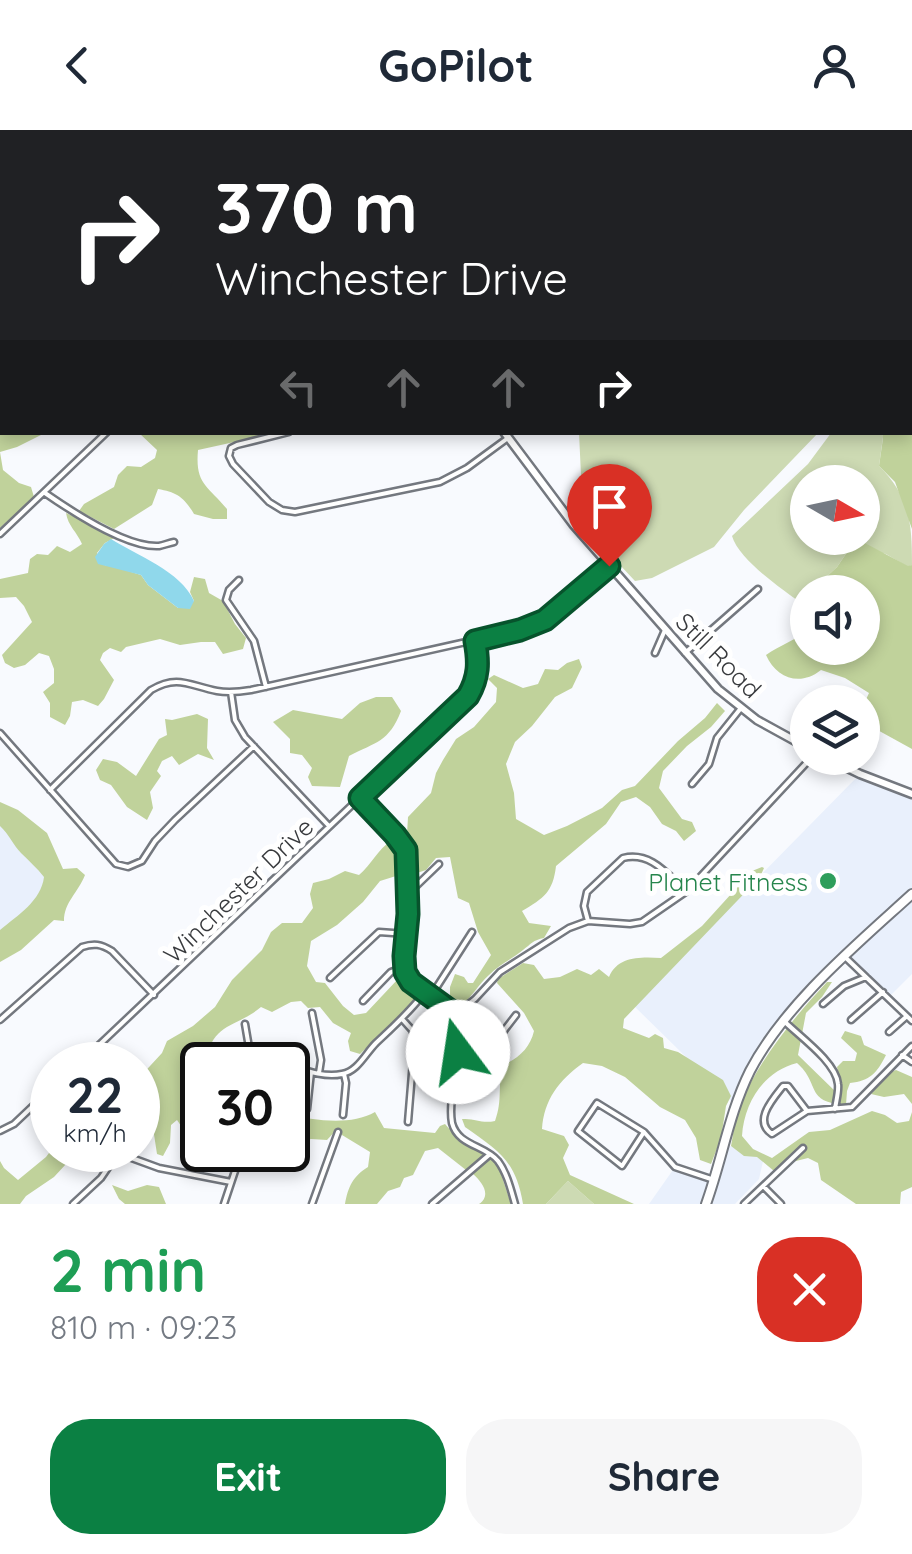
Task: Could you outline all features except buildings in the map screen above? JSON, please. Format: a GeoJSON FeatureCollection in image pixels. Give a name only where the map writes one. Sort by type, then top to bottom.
{"type":"FeatureCollection","features":[{"type":"Feature","properties":{"kind":"main road","name":"Still Road"},"geometry":{"type":"LineString","coordinates":[[506,435],[573,524],[718,689],[790,737]]}},
{"type":"Feature","properties":{"kind":"main road"},"geometry":{"type":"LineString","coordinates":[[863,775],[912,794]]}},
{"type":"Feature","properties":{"kind":"main road"},"geometry":{"type":"LineString","coordinates":[[706,1204],[741,1091],[768,1042],[845,957],[912,894]]}},
{"type":"Feature","properties":{"kind":"street"},"geometry":{"type":"LineString","coordinates":[[0,534],[104,435]]}},
{"type":"Feature","properties":{"kind":"street"},"geometry":{"type":"LineString","coordinates":[[278,435],[237,445],[230,452],[233,464],[270,502],[295,512],[452,478],[506,435]]}},
{"type":"Feature","properties":{"kind":"street"},"geometry":{"type":"LineString","coordinates":[[45,493],[73,514],[132,540],[156,546],[174,542]]}},
{"type":"Feature","properties":{"kind":"street"},"geometry":{"type":"LineString","coordinates":[[50,790],[112,726],[160,685],[182,681],[231,692],[266,687],[520,630],[545,620],[609,566]]}},
{"type":"Feature","properties":{"kind":"street"},"geometry":{"type":"LineString","coordinates":[[239,580],[228,590],[226,600],[254,641],[266,687]]}},
{"type":"Feature","properties":{"kind":"street"},"geometry":{"type":"LineString","coordinates":[[685,653],[758,589]]}},
{"type":"Feature","properties":{"kind":"street"},"geometry":{"type":"LineString","coordinates":[[655,653],[665,630]]}},
{"type":"Feature","properties":{"kind":"street","name":"Winchester Drive"},"geometry":{"type":"LineString","coordinates":[[103,1042],[468,696],[478,673],[475,641]]}},
{"type":"Feature","properties":{"kind":"street"},"geometry":{"type":"LineString","coordinates":[[231,692],[235,720],[245,737],[329,826]]}},
{"type":"Feature","properties":{"kind":"street"},"geometry":{"type":"LineString","coordinates":[[692,784],[709,764],[717,738],[741,708]]}},
{"type":"Feature","properties":{"kind":"street"},"geometry":{"type":"LineString","coordinates":[[0,733],[116,864],[128,867],[142,860],[175,820],[254,746]]}},
{"type":"Feature","properties":{"kind":"street"},"geometry":{"type":"LineString","coordinates":[[455,1014],[475,1000],[500,972],[569,928],[588,921],[642,922],[687,892],[794,775]]}},
{"type":"Feature","properties":{"kind":"street"},"geometry":{"type":"LineString","coordinates":[[360,798],[404,846],[408,856],[404,966],[411,982],[455,1014],[459,1023],[453,1126],[464,1141],[490,1154],[501,1167],[516,1204]]}},
{"type":"Feature","properties":{"kind":"street"},"geometry":{"type":"LineString","coordinates":[[588,921],[586,892],[624,858],[647,858],[687,892]]}},
{"type":"Feature","properties":{"kind":"street"},"geometry":{"type":"LineString","coordinates":[[408,890],[414,889],[439,864]]}},
{"type":"Feature","properties":{"kind":"street"},"geometry":{"type":"LineString","coordinates":[[330,978],[379,932],[407,934]]}},
{"type":"Feature","properties":{"kind":"street"},"geometry":{"type":"LineString","coordinates":[[310,1084],[311,1072],[344,1074],[358,1066],[375,1044],[428,994],[472,932]]}},
{"type":"Feature","properties":{"kind":"street"},"geometry":{"type":"LineString","coordinates":[[0,1020],[90,944],[112,951],[154,995]]}},
{"type":"Feature","properties":{"kind":"street"},"geometry":{"type":"LineString","coordinates":[[845,957],[910,1019],[890,1032]]}},
{"type":"Feature","properties":{"kind":"street"},"geometry":{"type":"LineString","coordinates":[[363,1000],[392,972],[404,966]]}},
{"type":"Feature","properties":{"kind":"street"},"geometry":{"type":"LineString","coordinates":[[823,1004],[844,986],[866,977]]}},
{"type":"Feature","properties":{"kind":"street"},"geometry":{"type":"LineString","coordinates":[[851,1020],[883,992]]}},
{"type":"Feature","properties":{"kind":"street"},"geometry":{"type":"LineString","coordinates":[[312,1013],[320,1060],[318,1074]]}},
{"type":"Feature","properties":{"kind":"street"},"geometry":{"type":"LineString","coordinates":[[458,1052],[483,1053],[516,1015]]}},
{"type":"Feature","properties":{"kind":"street"},"geometry":{"type":"LineString","coordinates":[[403,1020],[415,1037],[408,1122]]}},
{"type":"Feature","properties":{"kind":"street"},"geometry":{"type":"LineString","coordinates":[[784,1021],[832,1069],[838,1084],[834,1109]]}},
{"type":"Feature","properties":{"kind":"street"},"geometry":{"type":"LineString","coordinates":[[245,1024],[248,1042]]}},
{"type":"Feature","properties":{"kind":"street"},"geometry":{"type":"LineString","coordinates":[[808,1111],[792,1090],[783,1086],[766,1111],[763,1126],[766,1131],[776,1132],[808,1111],[852,1107],[912,1046]]}},
{"type":"Feature","properties":{"kind":"street"},"geometry":{"type":"LineString","coordinates":[[902,1056],[912,1062]]}},
{"type":"Feature","properties":{"kind":"street"},"geometry":{"type":"LineString","coordinates":[[343,1114],[344,1074]]}},
{"type":"Feature","properties":{"kind":"street"},"geometry":{"type":"LineString","coordinates":[[644,1132],[622,1166],[578,1132],[598,1103],[644,1132],[675,1167],[714,1180]]}},
{"type":"Feature","properties":{"kind":"street"},"geometry":{"type":"LineString","coordinates":[[0,1131],[30,1109]]}},
{"type":"Feature","properties":{"kind":"street"},"geometry":{"type":"LineString","coordinates":[[312,1204],[338,1132]]}},
{"type":"Feature","properties":{"kind":"street"},"geometry":{"type":"LineString","coordinates":[[744,1204],[803,1148]]}},
{"type":"Feature","properties":{"kind":"street"},"geometry":{"type":"LineString","coordinates":[[432,1204],[490,1154]]}},
{"type":"Feature","properties":{"kind":"street"},"geometry":{"type":"LineString","coordinates":[[160,1168],[231,1182]]}},
{"type":"Feature","properties":{"kind":"street"},"geometry":{"type":"LineString","coordinates":[[76,1203],[106,1172]]}},
{"type":"Feature","properties":{"kind":"street"},"geometry":{"type":"LineString","coordinates":[[224,1204],[234,1172]]}},
{"type":"Feature","properties":{"kind":"street"},"geometry":{"type":"LineString","coordinates":[[763,1186],[781,1204]]}},
{"type":"Feature","properties":{"kind":"shaded area"},"geometry":{"type":"Polygon","coordinates":[[[859,775],[912,794],[912,974],[888,998],[844,958],[768,1042],[736,1106],[633,1005],[859,775]]]}},
{"type":"Feature","properties":{"kind":"shaded area"},"geometry":{"type":"Polygon","coordinates":[[[0,811],[62,883],[0,941],[0,811]]]}},
{"type":"Feature","properties":{"kind":"shaded area"},"geometry":{"type":"Polygon","coordinates":[[[724,1144],[764,1157],[759,1179],[735,1204],[649,1204],[675,1167],[713,1179],[724,1144]]]}},
{"type":"Feature","properties":{"kind":"green space"},"geometry":{"type":"Polygon","coordinates":[[[0,435],[41,435],[17,447],[0,452],[0,435]]]}},
{"type":"Feature","properties":{"kind":"green space"},"geometry":{"type":"Polygon","coordinates":[[[141,435],[266,435],[198,450],[198,470],[208,489],[227,509],[227,519],[194,514],[179,496],[158,489],[152,505],[114,529],[79,511],[114,487],[127,466],[141,467],[155,458],[157,450],[141,435]]]}},
{"type":"Feature","properties":{"kind":"green space"},"geometry":{"type":"Polygon","coordinates":[[[579,435],[816,435],[714,547],[652,578],[635,581],[602,546],[625,519],[623,503],[581,475],[579,435]]]}},
{"type":"Feature","properties":{"kind":"green space"},"geometry":{"type":"Polygon","coordinates":[[[830,435],[883,437],[879,465],[807,465],[830,435]]]}},
{"type":"Feature","properties":{"kind":"green space"},"geometry":{"type":"Polygon","coordinates":[[[882,435],[912,435],[912,529],[895,482],[879,465],[882,435]]]}},
{"type":"Feature","properties":{"kind":"green space"},"geometry":{"type":"Polygon","coordinates":[[[0,452],[3,470],[31,487],[34,497],[0,528],[0,452]]]}},
{"type":"Feature","properties":{"kind":"green space"},"geometry":{"type":"Polygon","coordinates":[[[880,467],[897,489],[907,511],[912,565],[908,567],[880,552],[880,467]]]}},
{"type":"Feature","properties":{"kind":"green space"},"geometry":{"type":"Polygon","coordinates":[[[790,481],[790,555],[845,555],[828,575],[790,575],[790,595],[752,564],[732,536],[790,481]]]}},
{"type":"Feature","properties":{"kind":"green space"},"geometry":{"type":"Polygon","coordinates":[[[66,513],[118,536],[97,553],[106,566],[141,575],[178,608],[194,601],[190,592],[194,577],[205,579],[209,593],[223,601],[246,638],[243,649],[223,654],[215,642],[180,645],[160,639],[126,647],[121,652],[110,648],[100,660],[114,680],[98,706],[83,700],[72,702],[65,725],[50,717],[50,703],[43,692],[54,683],[49,656],[39,653],[25,665],[14,668],[5,663],[2,655],[32,622],[16,597],[0,598],[0,579],[28,573],[30,559],[37,554],[48,555],[57,546],[70,552],[82,544],[66,513]]]}},
{"type":"Feature","properties":{"kind":"green space"},"geometry":{"type":"Polygon","coordinates":[[[880,551],[912,565],[912,749],[880,731],[880,685],[856,685],[821,670],[805,678],[789,678],[766,655],[790,641],[790,665],[880,665],[880,575],[828,575],[845,555],[880,555],[880,551]]]}},
{"type":"Feature","properties":{"kind":"green space"},"geometry":{"type":"Polygon","coordinates":[[[579,659],[582,667],[572,688],[555,697],[515,742],[506,764],[516,819],[544,835],[602,808],[622,790],[635,786],[717,703],[725,711],[663,771],[659,788],[696,831],[684,841],[636,797],[621,802],[606,824],[556,866],[546,893],[522,911],[529,923],[551,926],[544,938],[532,942],[493,971],[461,1006],[450,999],[455,974],[473,983],[491,955],[478,932],[469,903],[458,898],[450,857],[436,858],[426,870],[414,874],[408,817],[431,793],[436,773],[456,739],[474,727],[496,702],[497,688],[488,679],[494,675],[523,688],[538,684],[545,669],[558,670],[579,659]]]}},
{"type":"Feature","properties":{"kind":"green space"},"geometry":{"type":"Polygon","coordinates":[[[392,697],[401,711],[392,729],[381,740],[349,756],[340,787],[312,786],[308,777],[312,768],[302,755],[290,753],[290,739],[273,722],[293,710],[342,719],[360,703],[392,697]]]}},
{"type":"Feature","properties":{"kind":"green space"},"geometry":{"type":"Polygon","coordinates":[[[197,714],[208,719],[207,748],[214,760],[198,754],[179,765],[172,756],[162,761],[157,771],[161,776],[150,792],[153,808],[147,820],[127,807],[111,785],[100,780],[96,770],[103,759],[117,762],[136,776],[159,739],[167,735],[165,719],[197,714]]]}},
{"type":"Feature","properties":{"kind":"green space"},"geometry":{"type":"Polygon","coordinates":[[[0,802],[18,810],[47,833],[63,869],[77,868],[85,875],[64,921],[54,920],[21,950],[0,962],[0,930],[34,900],[44,877],[0,826],[0,802]]]}},
{"type":"Feature","properties":{"kind":"green space"},"geometry":{"type":"Polygon","coordinates":[[[396,842],[406,854],[404,870],[380,881],[337,925],[311,941],[307,966],[316,982],[325,983],[354,1015],[366,1013],[398,979],[416,993],[413,1003],[360,1054],[350,1051],[351,1033],[333,1023],[320,1007],[308,1008],[301,1001],[272,1012],[261,1007],[219,1033],[212,1042],[180,1042],[180,1124],[177,1120],[171,1125],[170,1143],[160,1155],[160,1055],[167,1041],[215,1007],[232,980],[262,950],[271,932],[282,923],[302,923],[313,908],[313,883],[345,871],[359,875],[382,848],[396,842]]]}},
{"type":"Feature","properties":{"kind":"green space"},"geometry":{"type":"Polygon","coordinates":[[[762,867],[760,877],[624,1019],[623,1028],[649,1038],[655,1034],[663,1038],[664,1048],[678,1052],[723,1080],[731,1096],[711,1164],[700,1160],[696,1138],[685,1120],[660,1107],[625,1077],[602,1066],[583,1063],[554,1091],[542,1129],[564,1136],[569,1145],[563,1158],[570,1175],[634,1204],[594,1204],[568,1181],[546,1204],[523,1204],[511,1167],[465,1127],[462,1119],[495,1121],[503,1065],[523,1052],[534,1031],[524,1013],[497,983],[498,979],[523,963],[534,965],[544,979],[577,969],[591,975],[599,969],[609,977],[624,961],[661,958],[702,926],[752,871],[762,867]]]}},
{"type":"Feature","properties":{"kind":"green space"},"geometry":{"type":"Polygon","coordinates":[[[827,982],[832,982],[806,1013],[798,1055],[838,1094],[837,1067],[843,1061],[855,1061],[857,1053],[841,1038],[845,1031],[861,1036],[864,1045],[886,1055],[883,1061],[868,1078],[850,1083],[846,1105],[818,1096],[797,1063],[785,1067],[758,1090],[747,1112],[742,1136],[753,1149],[772,1158],[809,1132],[830,1130],[872,1111],[897,1123],[909,1121],[912,1112],[912,1187],[901,1192],[900,1204],[856,1204],[821,1180],[818,1163],[808,1158],[774,1171],[757,1157],[744,1156],[731,1146],[737,1114],[753,1079],[788,1027],[827,982]]]}},
{"type":"Feature","properties":{"kind":"green space"},"geometry":{"type":"Polygon","coordinates":[[[469,1067],[484,1068],[481,1097],[466,1096],[469,1067]]]}},
{"type":"Feature","properties":{"kind":"green space"},"geometry":{"type":"Polygon","coordinates":[[[896,1070],[912,1077],[912,1104],[904,1094],[871,1094],[896,1070]]]}},
{"type":"Feature","properties":{"kind":"green space"},"geometry":{"type":"Polygon","coordinates":[[[375,1112],[384,1128],[435,1133],[445,1124],[462,1143],[483,1156],[466,1170],[438,1148],[425,1151],[413,1175],[404,1178],[400,1187],[388,1191],[377,1204],[345,1204],[352,1182],[368,1167],[370,1152],[342,1135],[338,1128],[327,1140],[310,1139],[310,1118],[344,1120],[375,1112]]]}},
{"type":"Feature","properties":{"kind":"green space"},"geometry":{"type":"Polygon","coordinates":[[[491,1158],[498,1165],[511,1204],[479,1204],[485,1193],[473,1174],[491,1158]]]}},
{"type":"Feature","properties":{"kind":"green space"},"geometry":{"type":"Polygon","coordinates":[[[0,1161],[18,1180],[30,1170],[59,1172],[20,1204],[0,1204],[0,1161]]]}},
{"type":"Feature","properties":{"kind":"green space"},"geometry":{"type":"Polygon","coordinates":[[[568,1181],[594,1204],[546,1204],[568,1181]]]}},
{"type":"Feature","properties":{"kind":"green space"},"geometry":{"type":"Polygon","coordinates":[[[112,1185],[128,1191],[147,1185],[159,1187],[166,1204],[125,1204],[112,1185]]]}},
{"type":"Feature","properties":{"kind":"water"},"geometry":{"type":"Polygon","coordinates":[[[111,539],[179,581],[194,601],[190,609],[178,608],[141,575],[98,564],[95,557],[111,539]]]}},
{"type":"Feature","properties":{"kind":"place","name":"Planet Fitness"},"geometry":{"type":"Point","coordinates":[828,881]}},
{"type":"Feature","properties":{"kind":"route"},"geometry":{"type":"LineString","coordinates":[[458,1052],[459,1023],[455,1014],[411,982],[405,972],[406,850],[360,798],[468,696],[478,673],[475,641],[545,620],[609,566]]}}]}
